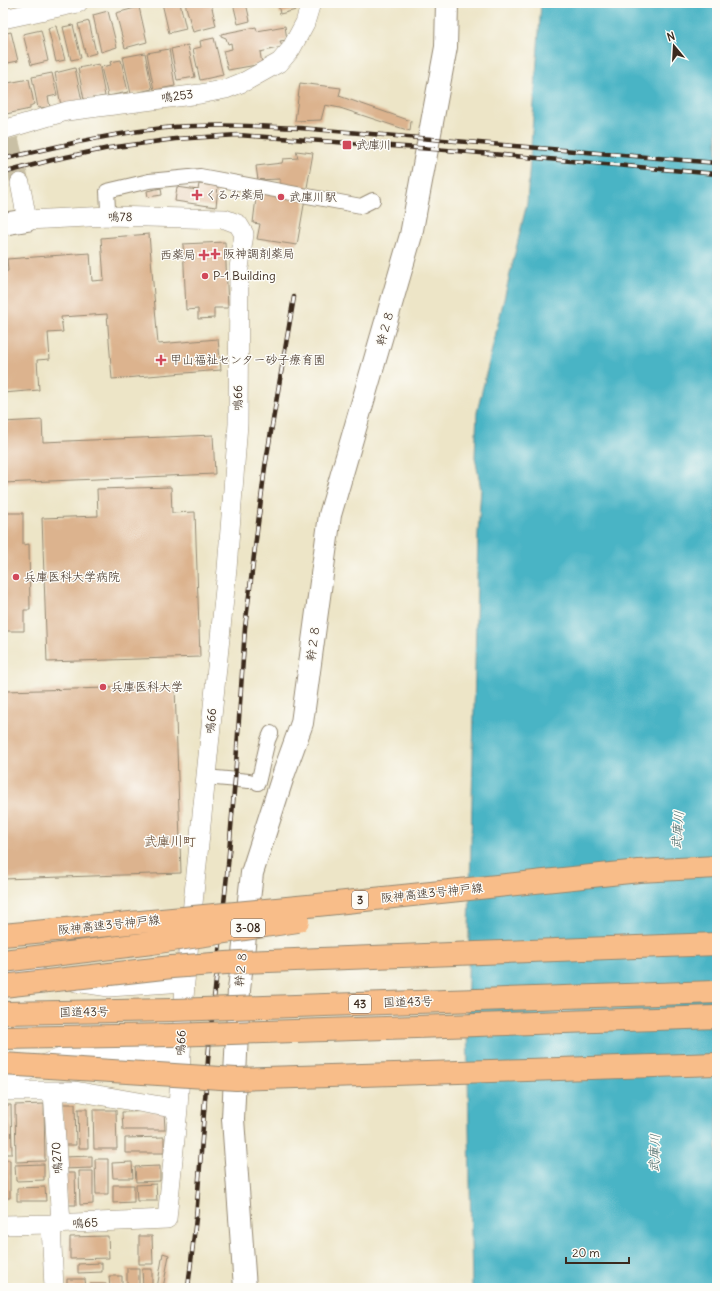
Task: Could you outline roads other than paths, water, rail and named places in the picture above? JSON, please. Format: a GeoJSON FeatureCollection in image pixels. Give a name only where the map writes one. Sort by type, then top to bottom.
{"type":"FeatureCollection","features":[{"type":"Feature","properties":{"kind":"highway","name":"阪神高速3号神戸線"},"geometry":{"type":"LineString","coordinates":[[3,935],[308,906],[639,871],[717,867]]}},
{"type":"Feature","properties":{"kind":"highway","name":"阪神高速3号神戸線"},"geometry":{"type":"LineString","coordinates":[[3,940],[492,892]]}},
{"type":"Feature","properties":{"kind":"highway","name":"3-08"},"geometry":{"type":"LineString","coordinates":[[3,961],[152,943],[492,892]]}},
{"type":"Feature","properties":{"kind":"highway"},"geometry":{"type":"LineString","coordinates":[[3,986],[172,967],[240,962],[717,944]]}},
{"type":"Feature","properties":{"kind":"highway","name":"国道43号"},"geometry":{"type":"LineString","coordinates":[[3,1013],[181,1010],[717,992]]}},
{"type":"Feature","properties":{"kind":"highway","name":"国道43号"},"geometry":{"type":"LineString","coordinates":[[3,1038],[172,1035],[717,1017]]}},
{"type":"Feature","properties":{"kind":"highway"},"geometry":{"type":"LineString","coordinates":[[3,1064],[236,1079],[717,1064]]}},
{"type":"Feature","properties":{"kind":"street"},"geometry":{"type":"LineString","coordinates":[[3,20],[78,3]]}},
{"type":"Feature","properties":{"kind":"street","name":"鳴253"},"geometry":{"type":"LineString","coordinates":[[5,134],[67,111],[200,94],[226,89],[246,82],[280,62],[291,49],[305,23],[311,3]]}},
{"type":"Feature","properties":{"kind":"street","name":"幹２８"},"geometry":{"type":"LineString","coordinates":[[245,1288],[233,1119],[239,990],[252,873],[284,773],[302,723],[330,516],[411,235],[446,47],[447,3]]}},
{"type":"Feature","properties":{"kind":"street"},"geometry":{"type":"LineString","coordinates":[[108,209],[107,192],[149,181],[200,176],[367,203]]}},
{"type":"Feature","properties":{"kind":"street"},"geometry":{"type":"LineString","coordinates":[[20,182],[27,220]]}},
{"type":"Feature","properties":{"kind":"street","name":"鳴78"},"geometry":{"type":"LineString","coordinates":[[3,224],[27,220],[109,216],[225,219],[238,224]]}},
{"type":"Feature","properties":{"kind":"street","name":"鳴66"},"geometry":{"type":"LineString","coordinates":[[167,1219],[178,1109],[185,982],[227,568],[238,424],[239,268],[244,234],[238,224]]}},
{"type":"Feature","properties":{"kind":"street"},"geometry":{"type":"LineString","coordinates":[[206,777],[253,782],[271,732]]}},
{"type":"Feature","properties":{"kind":"street"},"geometry":{"type":"LineString","coordinates":[[3,972],[109,987],[185,982]]}},
{"type":"Feature","properties":{"kind":"street"},"geometry":{"type":"LineString","coordinates":[[3,1080],[66,1056],[181,1056]]}},
{"type":"Feature","properties":{"kind":"street"},"geometry":{"type":"LineString","coordinates":[[3,1091],[75,1091],[178,1109]]}},
{"type":"Feature","properties":{"kind":"street","name":"鳴270"},"geometry":{"type":"LineString","coordinates":[[53,1091],[56,1224],[54,1288]]}},
{"type":"Feature","properties":{"kind":"street","name":"鳴65"},"geometry":{"type":"LineString","coordinates":[[3,1225],[167,1219]]}},
{"type":"Feature","properties":{"kind":"water"},"geometry":{"type":"Polygon","coordinates":[[[541,3],[717,3],[717,1288],[472,1288],[467,1023],[478,533],[481,489],[475,457],[477,412],[527,203],[541,3]]]}},
{"type":"Feature","properties":{"kind":"tunnel"},"geometry":{"type":"LineString","coordinates":[[9,139],[20,183]]}},
{"type":"Feature","properties":{"kind":"railway"},"geometry":{"type":"LineString","coordinates":[[3,159],[131,132],[174,127],[221,125],[300,128],[717,163]]}},
{"type":"Feature","properties":{"kind":"railway"},"geometry":{"type":"LineString","coordinates":[[3,173],[52,160],[109,148],[175,139],[238,135],[446,150],[717,174]]}},
{"type":"Feature","properties":{"kind":"railway"},"geometry":{"type":"LineString","coordinates":[[188,1288],[196,1218],[209,1047],[228,865],[245,628],[265,467],[294,297]]}},
{"type":"Feature","properties":{"kind":"place","name":"武庫川"},"geometry":{"type":"Point","coordinates":[347,145]}},
{"type":"Feature","properties":{"kind":"place","name":"くるみ薬局"},"geometry":{"type":"Point","coordinates":[197,195]}},
{"type":"Feature","properties":{"kind":"place","name":"武庫川駅"},"geometry":{"type":"Point","coordinates":[281,197]}},
{"type":"Feature","properties":{"kind":"place","name":"阪神調剤薬局"},"geometry":{"type":"Point","coordinates":[215,254]}},
{"type":"Feature","properties":{"kind":"place","name":"西薬局"},"geometry":{"type":"Point","coordinates":[204,255]}},
{"type":"Feature","properties":{"kind":"place","name":"P-1 Building"},"geometry":{"type":"Point","coordinates":[205,276]}},
{"type":"Feature","properties":{"kind":"place","name":"甲山福祉センター砂子療育園"},"geometry":{"type":"Point","coordinates":[161,360]}},
{"type":"Feature","properties":{"kind":"place","name":"兵庫医科大学病院"},"geometry":{"type":"Point","coordinates":[16,577]}},
{"type":"Feature","properties":{"kind":"place","name":"兵庫医科大学"},"geometry":{"type":"Point","coordinates":[103,687]}},
{"type":"Feature","properties":{"kind":"district","name":"武庫川町"},"geometry":{"type":"Point","coordinates":[170,841]}}]}
